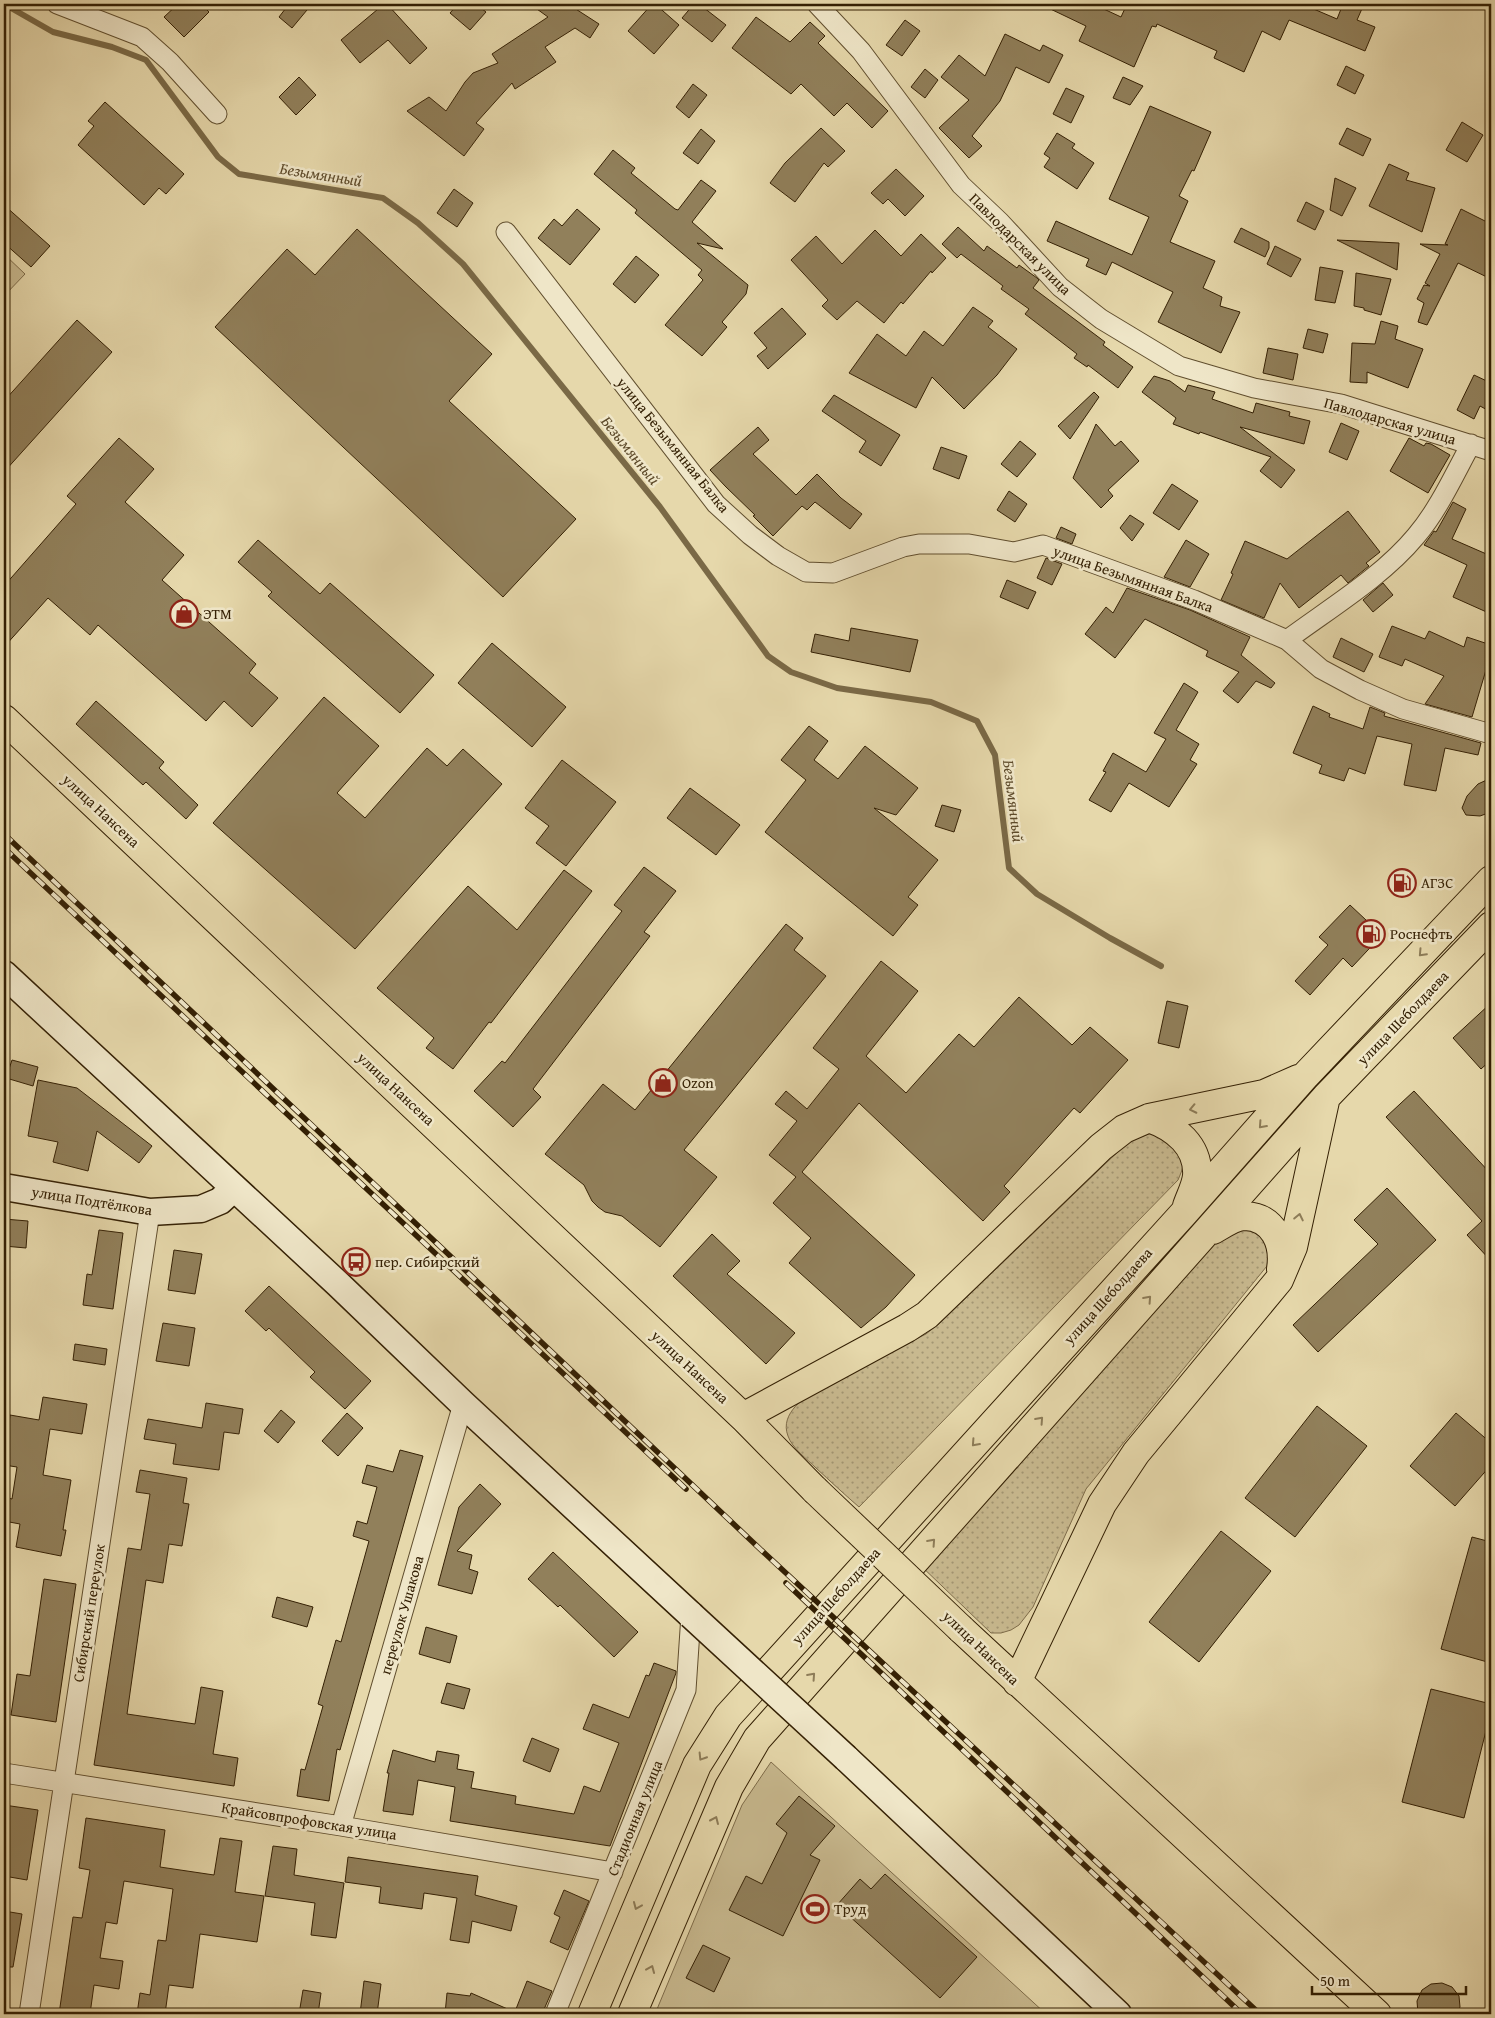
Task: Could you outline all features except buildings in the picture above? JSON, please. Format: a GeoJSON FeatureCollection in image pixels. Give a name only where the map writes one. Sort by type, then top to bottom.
{"type":"FeatureCollection","features":[{"type":"Feature","properties":{"kind":"main road","name":"улица Нансена"},"geometry":{"type":"LineString","coordinates":[[4,719],[743,1417],[815,1490],[1017,1682],[1377,2014]]}},
{"type":"Feature","properties":{"kind":"main road","name":"улица Шеболдаева"},"geometry":{"type":"LineString","coordinates":[[592,2014],[697,1765],[728,1716],[1184,1213],[1306,1075],[1491,880]]}},
{"type":"Feature","properties":{"kind":"main road","name":"улица Шеболдаева"},"geometry":{"type":"LineString","coordinates":[[632,2014],[729,1787],[757,1739],[1326,1097],[1491,926]]}},
{"type":"Feature","properties":{"kind":"main road"},"geometry":{"type":"LineString","coordinates":[[4,974],[338,1284],[463,1404],[846,1758],[1118,2014]]}},
{"type":"Feature","properties":{"kind":"main road"},"geometry":{"type":"LineString","coordinates":[[743,1417],[907,1328],[927,1315],[1102,1147],[1124,1129],[1149,1118],[1264,1094],[1306,1075]]}},
{"type":"Feature","properties":{"kind":"main road"},"geometry":{"type":"LineString","coordinates":[[1017,1682],[1102,1504],[1119,1477],[1136,1453],[1279,1280],[1292,1247],[1326,1097]]}},
{"type":"Feature","properties":{"kind":"main road"},"geometry":{"type":"LineString","coordinates":[[1149,1118],[1166,1124],[1183,1137],[1195,1158],[1197,1177],[1184,1213]]}},
{"type":"Feature","properties":{"kind":"main road","name":"улица Подтёлкова"},"geometry":{"type":"LineString","coordinates":[[4,1188],[150,1212],[201,1209],[220,1201],[234,1188]]}},
{"type":"Feature","properties":{"kind":"main road"},"geometry":{"type":"LineString","coordinates":[[1207,1233],[1232,1219],[1243,1216],[1257,1218],[1269,1225],[1280,1239],[1283,1255],[1279,1280]]}},
{"type":"Feature","properties":{"kind":"street"},"geometry":{"type":"LineString","coordinates":[[57,4],[142,37],[170,62],[217,114]]}},
{"type":"Feature","properties":{"kind":"street","name":"Павлодарская улица"},"geometry":{"type":"LineString","coordinates":[[817,4],[861,51],[961,185],[1000,222],[1060,287],[1101,318],[1179,366],[1254,388],[1341,404],[1491,451]]}},
{"type":"Feature","properties":{"kind":"street","name":"улица Безымянная Балка"},"geometry":{"type":"LineString","coordinates":[[506,232],[716,504],[750,535],[778,556],[806,572],[833,573],[904,547],[919,544],[969,544],[1014,552],[1043,545],[1194,600],[1287,640],[1321,669],[1360,690],[1403,708],[1491,734]]}},
{"type":"Feature","properties":{"kind":"street"},"geometry":{"type":"LineString","coordinates":[[1287,640],[1381,570],[1415,537],[1436,510],[1471,444]]}},
{"type":"Feature","properties":{"kind":"street","name":"Сибирский переулок"},"geometry":{"type":"LineString","coordinates":[[29,2014],[150,1212]]}},
{"type":"Feature","properties":{"kind":"street","name":"переулок Ушакова"},"geometry":{"type":"LineString","coordinates":[[341,1826],[463,1404]]}},
{"type":"Feature","properties":{"kind":"street","name":"Стадионная улица"},"geometry":{"type":"LineString","coordinates":[[555,2014],[686,1690],[691,1615]]}},
{"type":"Feature","properties":{"kind":"street","name":"Крайсовпрофовская улица"},"geometry":{"type":"LineString","coordinates":[[4,1773],[341,1826],[613,1872]]}},
{"type":"Feature","properties":{"kind":"shaded area"},"geometry":{"type":"Polygon","coordinates":[[[4,254],[25,274],[4,296],[4,254]]]}},
{"type":"Feature","properties":{"kind":"shaded area"},"geometry":{"type":"Polygon","coordinates":[[[1151,1133],[1168,1140],[1181,1153],[1183,1166],[1178,1180],[859,1507],[796,1449],[788,1436],[786,1428],[787,1420],[791,1413],[802,1400],[822,1386],[926,1334],[941,1322],[1128,1142],[1151,1133]]]}},
{"type":"Feature","properties":{"kind":"shaded area"},"geometry":{"type":"Polygon","coordinates":[[[1242,1223],[1268,1236],[1271,1261],[1086,1489],[1033,1607],[1019,1625],[1011,1630],[991,1633],[918,1563],[1228,1230],[1242,1223]]]}},
{"type":"Feature","properties":{"kind":"shaded area","name":"Труд"},"geometry":{"type":"Polygon","coordinates":[[[771,1762],[1046,2014],[655,2014],[742,1805],[771,1762]]]}},
{"type":"Feature","properties":{"kind":"waterway","name":"Безымянный"},"geometry":{"type":"LineString","coordinates":[[4,4],[53,32],[112,47],[146,60],[218,157],[239,174],[383,198],[418,223],[463,264],[660,507],[768,656],[791,672],[837,688],[931,702],[977,721],[995,755],[1009,868],[1037,894],[1161,966]]}},
{"type":"Feature","properties":{"kind":"railway"},"geometry":{"type":"LineString","coordinates":[[4,834],[759,1548],[1260,2014]]}},
{"type":"Feature","properties":{"kind":"railway"},"geometry":{"type":"LineString","coordinates":[[4,848],[686,1489]]}},
{"type":"Feature","properties":{"kind":"railway"},"geometry":{"type":"LineString","coordinates":[[786,1583],[1242,2014]]}},
{"type":"Feature","properties":{"kind":"place","name":"ЭТМ"},"geometry":{"type":"Point","coordinates":[184,614]}},
{"type":"Feature","properties":{"kind":"place","name":"АГЗС"},"geometry":{"type":"Point","coordinates":[1402,883]}},
{"type":"Feature","properties":{"kind":"place","name":"Роснефть"},"geometry":{"type":"Point","coordinates":[1371,934]}},
{"type":"Feature","properties":{"kind":"place","name":"Ozon"},"geometry":{"type":"Point","coordinates":[663,1083]}},
{"type":"Feature","properties":{"kind":"place","name":"пер. Сибирский"},"geometry":{"type":"Point","coordinates":[356,1262]}},
{"type":"Feature","properties":{"kind":"place","name":"Труд"},"geometry":{"type":"Point","coordinates":[815,1909]}}]}
